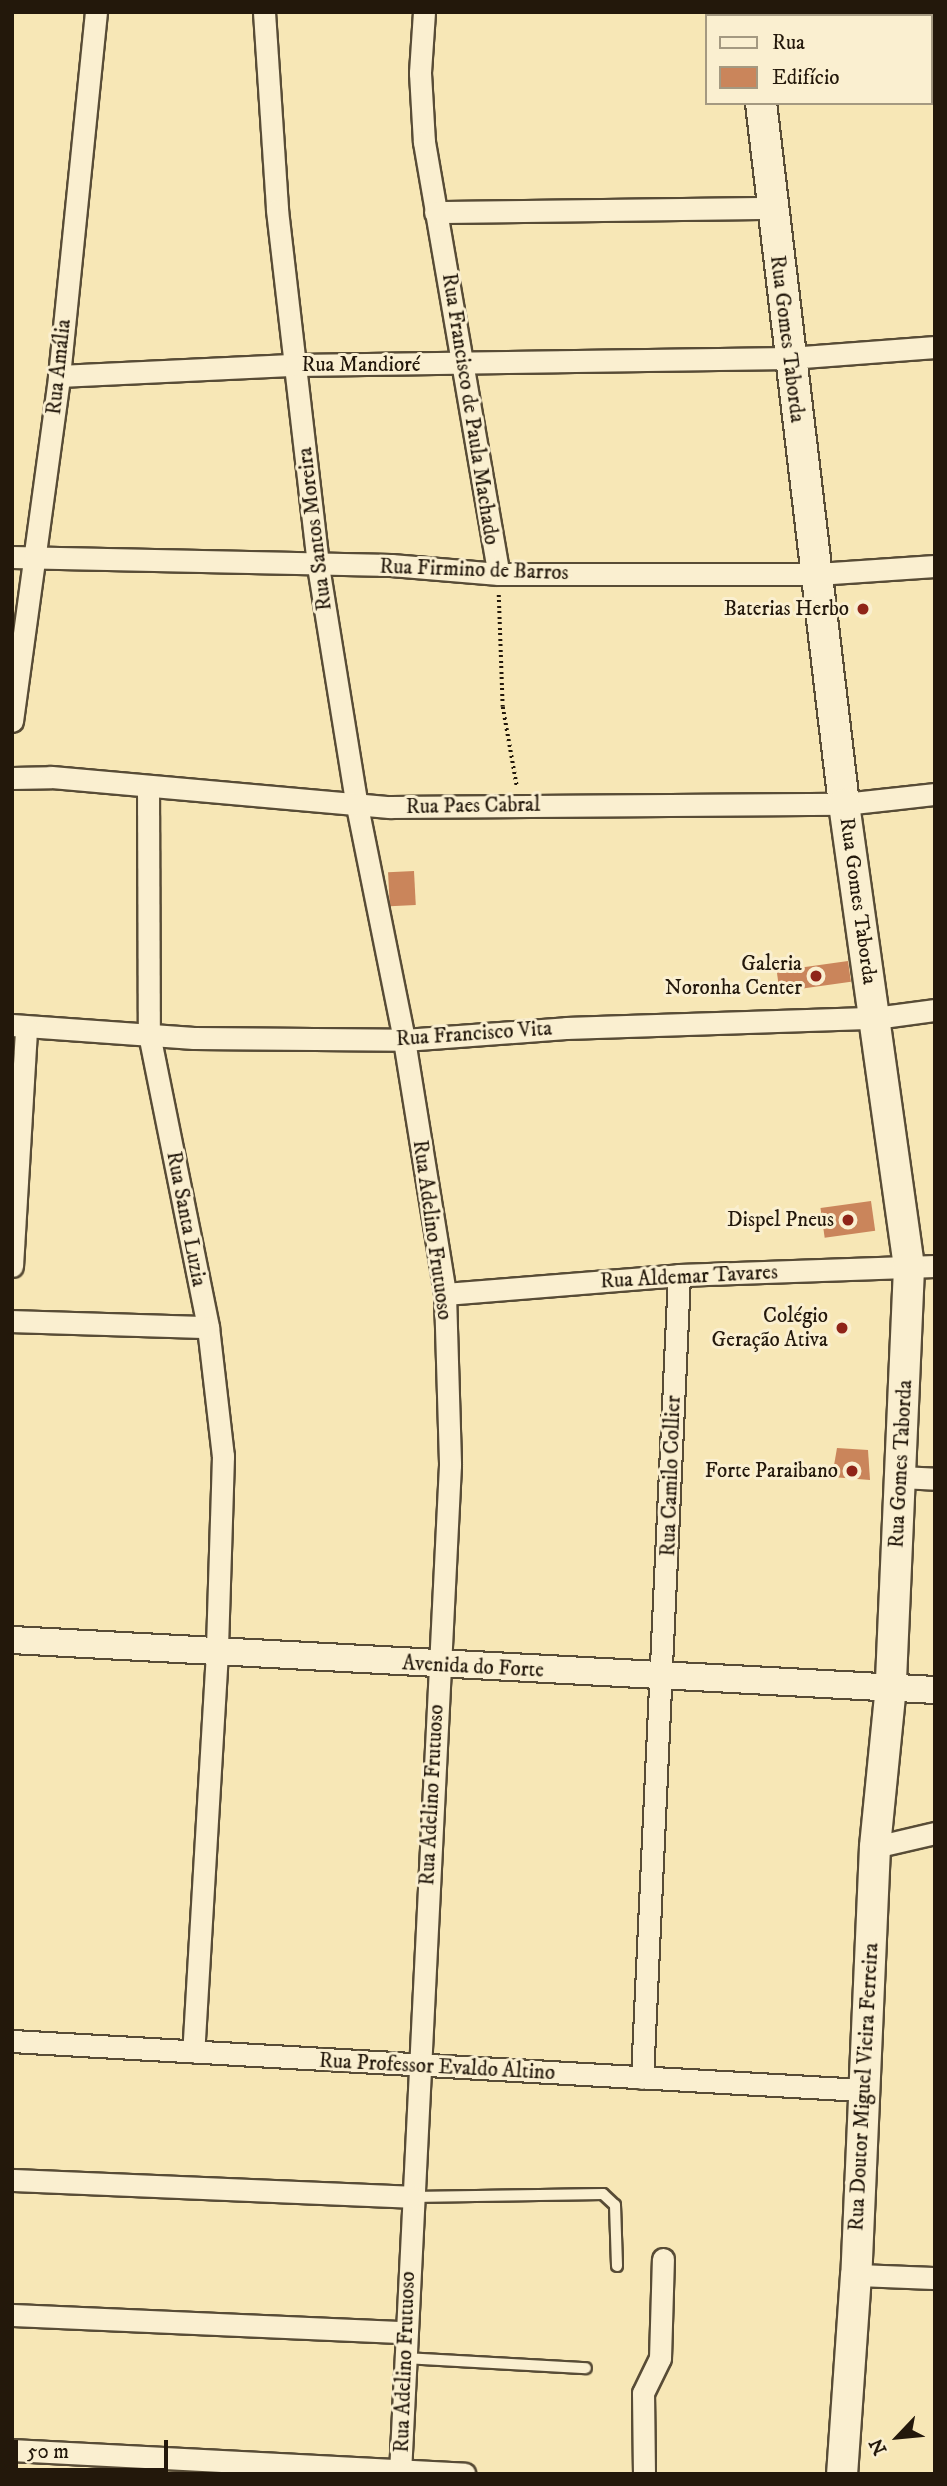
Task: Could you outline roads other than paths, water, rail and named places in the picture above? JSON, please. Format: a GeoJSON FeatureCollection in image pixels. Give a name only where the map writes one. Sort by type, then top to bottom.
{"type":"FeatureCollection","features":[{"type":"Feature","properties":{"kind":"main road","name":"Rua Gomes Taborda"},"geometry":{"type":"LineString","coordinates":[[761,105],[771,208],[844,804],[874,1018],[922,1267],[901,1477],[890,1693]]}},
{"type":"Feature","properties":{"kind":"main road","name":"Rua Doutor Miguel Vieira Ferreira"},"geometry":{"type":"LineString","coordinates":[[842,2474],[856,2275],[862,2090],[875,1847],[890,1693]]}},
{"type":"Feature","properties":{"kind":"street","name":"Rua Amália"},"geometry":{"type":"LineString","coordinates":[[12,721],[59,376],[96,12]]}},
{"type":"Feature","properties":{"kind":"street","name":"Rua Santos Moreira"},"geometry":{"type":"LineString","coordinates":[[264,12],[277,210],[317,566],[357,806],[404,1040]]}},
{"type":"Feature","properties":{"kind":"street","name":"Rua Francisco de Paula Machado"},"geometry":{"type":"LineString","coordinates":[[424,12],[420,73],[424,142],[466,366],[475,457],[499,574]]}},
{"type":"Feature","properties":{"kind":"street"},"geometry":{"type":"LineString","coordinates":[[435,212],[771,208]]}},
{"type":"Feature","properties":{"kind":"street","name":"Rua Mandioré"},"geometry":{"type":"LineString","coordinates":[[59,376],[296,365],[466,366],[790,358],[935,347]]}},
{"type":"Feature","properties":{"kind":"street","name":"Rua Firmino de Barros"},"geometry":{"type":"LineString","coordinates":[[12,556],[317,566],[391,565],[499,574],[817,574],[935,566]]}},
{"type":"Feature","properties":{"kind":"street","name":"Rua Paes Cabral"},"geometry":{"type":"LineString","coordinates":[[12,778],[51,777],[357,806],[844,804],[935,794]]}},
{"type":"Feature","properties":{"kind":"street","name":"Rua Santa Luzia"},"geometry":{"type":"LineString","coordinates":[[148,787],[149,1034],[208,1327],[223,1456],[217,1652],[193,2051]]}},
{"type":"Feature","properties":{"kind":"street","name":"Rua Francisco Vita"},"geometry":{"type":"LineString","coordinates":[[19,1026],[149,1034],[404,1040],[566,1028],[874,1018],[935,1010]]}},
{"type":"Feature","properties":{"kind":"street"},"geometry":{"type":"LineString","coordinates":[[12,1266],[19,1026]]}},
{"type":"Feature","properties":{"kind":"street","name":"Rua Adelino Frutuoso"},"geometry":{"type":"LineString","coordinates":[[400,2472],[450,1465],[444,1294],[404,1040]]}},
{"type":"Feature","properties":{"kind":"street","name":"Rua Aldemar Tavares"},"geometry":{"type":"LineString","coordinates":[[444,1294],[679,1275],[922,1267]]}},
{"type":"Feature","properties":{"kind":"street","name":"Rua Camilo Collier"},"geometry":{"type":"LineString","coordinates":[[642,2078],[663,1677],[679,1275]]}},
{"type":"Feature","properties":{"kind":"street"},"geometry":{"type":"LineString","coordinates":[[12,1321],[208,1327]]}},
{"type":"Feature","properties":{"kind":"street"},"geometry":{"type":"LineString","coordinates":[[901,1477],[935,1479]]}},
{"type":"Feature","properties":{"kind":"street","name":"Avenida do Forte"},"geometry":{"type":"LineString","coordinates":[[12,1640],[663,1677],[890,1693],[935,1690]]}},
{"type":"Feature","properties":{"kind":"street"},"geometry":{"type":"LineString","coordinates":[[875,1847],[935,1833]]}},
{"type":"Feature","properties":{"kind":"street","name":"Rua Professor Evaldo Altino"},"geometry":{"type":"LineString","coordinates":[[12,2041],[419,2067],[862,2090]]}},
{"type":"Feature","properties":{"kind":"street"},"geometry":{"type":"LineString","coordinates":[[12,2180],[412,2197]]}},
{"type":"Feature","properties":{"kind":"street"},"geometry":{"type":"LineString","coordinates":[[644,2474],[643,2393],[660,2358],[663,2259]]}},
{"type":"Feature","properties":{"kind":"street"},"geometry":{"type":"LineString","coordinates":[[856,2275],[935,2278]]}},
{"type":"Feature","properties":{"kind":"street"},"geometry":{"type":"LineString","coordinates":[[12,2315],[405,2332]]}},
{"type":"Feature","properties":{"kind":"street"},"geometry":{"type":"LineString","coordinates":[[12,2450],[464,2474]]}},
{"type":"Feature","properties":{"kind":"lane"},"geometry":{"type":"LineString","coordinates":[[412,2197],[603,2194],[615,2205],[618,2266]]}},
{"type":"Feature","properties":{"kind":"lane"},"geometry":{"type":"LineString","coordinates":[[405,2358],[586,2368]]}},
{"type":"Feature","properties":{"kind":"place","name":"Baterias Herbo"},"geometry":{"type":"Point","coordinates":[863,609]}},
{"type":"Feature","properties":{"kind":"place","name":"Galeria Noronha Center"},"geometry":{"type":"Point","coordinates":[816,976]}},
{"type":"Feature","properties":{"kind":"place","name":"Dispel Pneus"},"geometry":{"type":"Point","coordinates":[848,1220]}},
{"type":"Feature","properties":{"kind":"place","name":"Colégio Geração Ativa"},"geometry":{"type":"Point","coordinates":[842,1328]}},
{"type":"Feature","properties":{"kind":"place","name":"Forte Paraibano"},"geometry":{"type":"Point","coordinates":[852,1471]}}]}
